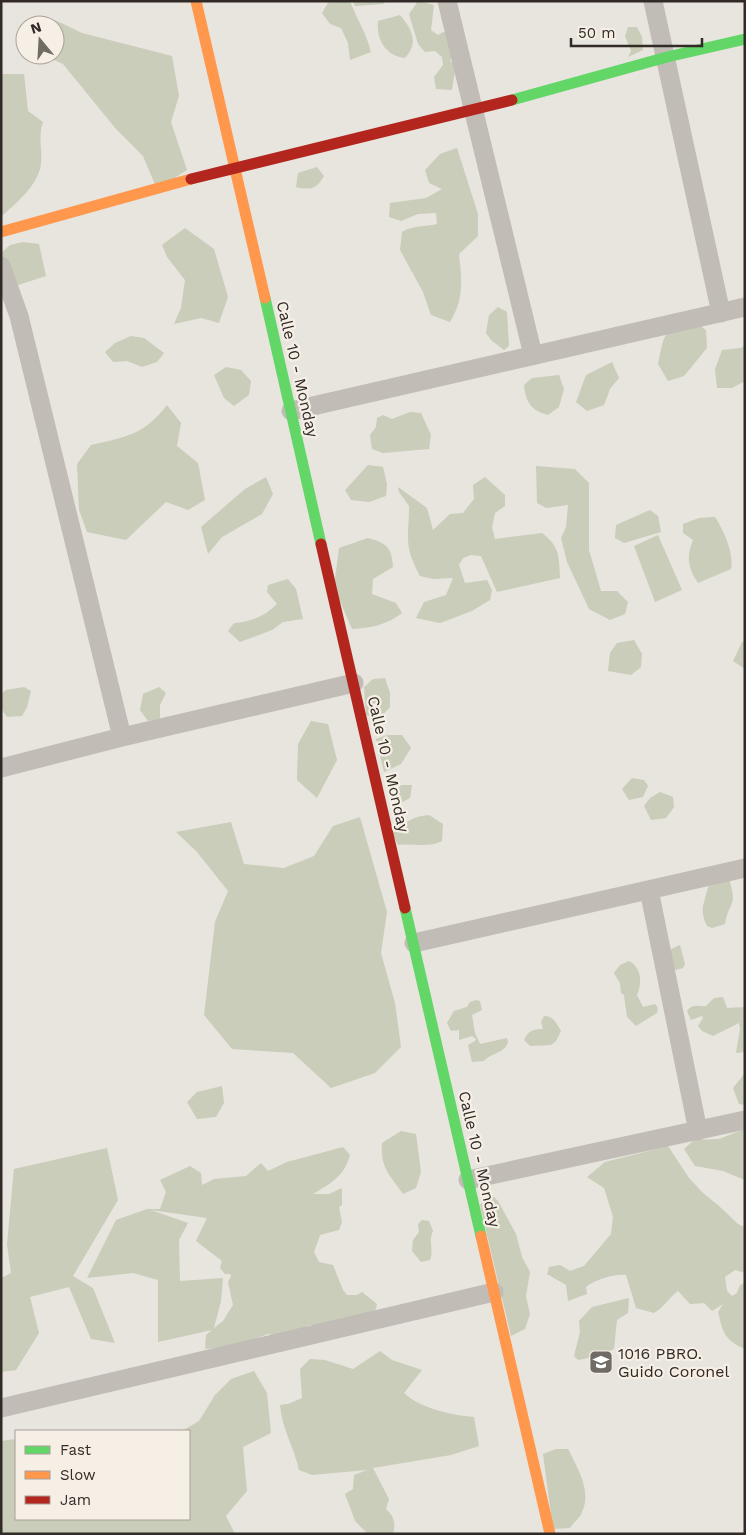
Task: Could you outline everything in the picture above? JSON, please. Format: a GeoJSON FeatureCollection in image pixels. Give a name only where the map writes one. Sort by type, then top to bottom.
{"type":"FeatureCollection","features":[{"type":"Feature","properties":{"kind":"street","name":"Calle 10 - Monday"},"geometry":{"type":"LineString","coordinates":[[196,1],[550,1534]]}},
{"type":"Feature","properties":{"kind":"street"},"geometry":{"type":"LineString","coordinates":[[447,1],[533,355]]}},
{"type":"Feature","properties":{"kind":"street"},"geometry":{"type":"LineString","coordinates":[[653,1],[667,57],[721,312]]}},
{"type":"Feature","properties":{"kind":"street"},"geometry":{"type":"LineString","coordinates":[[1,232],[235,167],[473,111],[667,57],[745,39]]}},
{"type":"Feature","properties":{"kind":"street"},"geometry":{"type":"LineString","coordinates":[[1,266],[19,316],[122,737]]}},
{"type":"Feature","properties":{"kind":"street"},"geometry":{"type":"LineString","coordinates":[[291,411],[745,306]]}},
{"type":"Feature","properties":{"kind":"street"},"geometry":{"type":"LineString","coordinates":[[1,768],[122,737],[354,683]]}},
{"type":"Feature","properties":{"kind":"street"},"geometry":{"type":"LineString","coordinates":[[414,943],[745,868]]}},
{"type":"Feature","properties":{"kind":"street"},"geometry":{"type":"LineString","coordinates":[[649,890],[698,1131]]}},
{"type":"Feature","properties":{"kind":"street"},"geometry":{"type":"LineString","coordinates":[[468,1180],[745,1120]]}},
{"type":"Feature","properties":{"kind":"street"},"geometry":{"type":"LineString","coordinates":[[1,1408],[494,1292]]}},
{"type":"Feature","properties":{"kind":"green space"},"geometry":{"type":"Polygon","coordinates":[[[329,1],[350,1],[367,38],[371,52],[350,60],[348,43],[341,28],[330,24],[322,13],[329,1]]]}},
{"type":"Feature","properties":{"kind":"green space"},"geometry":{"type":"Polygon","coordinates":[[[353,1],[387,1],[383,4],[355,6],[353,1]]]}},
{"type":"Feature","properties":{"kind":"green space"},"geometry":{"type":"Polygon","coordinates":[[[418,1],[434,5],[431,30],[438,35],[443,32],[450,33],[454,52],[450,61],[456,64],[452,90],[436,89],[434,77],[443,65],[442,57],[435,51],[425,52],[418,44],[409,14],[418,1]]]}},
{"type":"Feature","properties":{"kind":"green space"},"geometry":{"type":"Polygon","coordinates":[[[400,15],[411,31],[413,41],[412,47],[405,58],[392,54],[384,46],[378,28],[378,21],[400,15]]]}},
{"type":"Feature","properties":{"kind":"green space"},"geometry":{"type":"Polygon","coordinates":[[[65,25],[82,33],[172,56],[179,96],[171,122],[187,170],[157,189],[143,156],[116,129],[64,65],[65,25]]]}},
{"type":"Feature","properties":{"kind":"green space"},"geometry":{"type":"Polygon","coordinates":[[[628,27],[637,27],[642,37],[643,50],[628,57],[631,51],[625,36],[628,27]]]}},
{"type":"Feature","properties":{"kind":"green space"},"geometry":{"type":"Polygon","coordinates":[[[1,74],[24,74],[28,111],[43,122],[41,128],[41,163],[37,176],[24,195],[1,217],[1,74]]]}},
{"type":"Feature","properties":{"kind":"green space"},"geometry":{"type":"Polygon","coordinates":[[[457,148],[478,214],[478,236],[459,254],[461,290],[458,305],[450,322],[431,315],[423,292],[400,250],[402,232],[415,227],[437,224],[436,213],[418,214],[401,221],[389,217],[390,203],[426,198],[442,189],[429,183],[425,170],[440,154],[457,148]]]}},
{"type":"Feature","properties":{"kind":"green space"},"geometry":{"type":"Polygon","coordinates":[[[317,167],[324,176],[318,184],[309,189],[296,187],[298,173],[317,167]]]}},
{"type":"Feature","properties":{"kind":"green space"},"geometry":{"type":"Polygon","coordinates":[[[185,228],[214,249],[228,297],[219,323],[201,318],[174,324],[181,308],[185,280],[167,257],[162,245],[185,228]]]}},
{"type":"Feature","properties":{"kind":"green space"},"geometry":{"type":"Polygon","coordinates":[[[23,242],[39,244],[46,276],[12,287],[1,261],[1,253],[10,245],[23,242]]]}},
{"type":"Feature","properties":{"kind":"green space"},"geometry":{"type":"Polygon","coordinates":[[[498,307],[507,312],[509,346],[504,350],[491,340],[486,333],[489,315],[498,307]]]}},
{"type":"Feature","properties":{"kind":"green space"},"geometry":{"type":"Polygon","coordinates":[[[695,322],[706,330],[707,348],[684,376],[668,381],[658,364],[664,339],[676,327],[695,322]]]}},
{"type":"Feature","properties":{"kind":"green space"},"geometry":{"type":"Polygon","coordinates":[[[131,336],[144,338],[164,353],[157,362],[142,367],[127,361],[113,362],[105,352],[115,343],[131,336]]]}},
{"type":"Feature","properties":{"kind":"green space"},"geometry":{"type":"Polygon","coordinates":[[[745,345],[745,381],[732,388],[717,388],[715,369],[722,350],[741,348],[745,345]]]}},
{"type":"Feature","properties":{"kind":"green space"},"geometry":{"type":"Polygon","coordinates":[[[612,362],[619,378],[610,389],[604,405],[587,411],[576,402],[586,375],[612,362]]]}},
{"type":"Feature","properties":{"kind":"green space"},"geometry":{"type":"Polygon","coordinates":[[[226,367],[241,370],[251,381],[249,395],[234,406],[224,398],[214,375],[226,367]]]}},
{"type":"Feature","properties":{"kind":"green space"},"geometry":{"type":"Polygon","coordinates":[[[559,375],[564,389],[559,407],[548,415],[537,411],[530,405],[526,397],[524,385],[532,378],[559,375]]]}},
{"type":"Feature","properties":{"kind":"green space"},"geometry":{"type":"Polygon","coordinates":[[[167,405],[181,423],[177,446],[198,463],[205,500],[188,510],[166,502],[126,540],[87,532],[79,510],[77,464],[91,445],[124,437],[142,429],[159,415],[167,405]]]}},
{"type":"Feature","properties":{"kind":"green space"},"geometry":{"type":"Polygon","coordinates":[[[410,412],[421,413],[431,435],[429,449],[383,453],[372,449],[370,435],[376,427],[377,418],[383,415],[392,419],[410,412]]]}},
{"type":"Feature","properties":{"kind":"green space"},"geometry":{"type":"Polygon","coordinates":[[[368,465],[383,467],[387,484],[386,496],[369,502],[351,500],[345,490],[368,465]]]}},
{"type":"Feature","properties":{"kind":"green space"},"geometry":{"type":"Polygon","coordinates":[[[536,466],[575,469],[589,483],[589,550],[601,591],[617,591],[628,602],[625,614],[610,620],[589,609],[567,562],[561,538],[566,527],[568,505],[546,508],[537,503],[536,466]]]}},
{"type":"Feature","properties":{"kind":"green space"},"geometry":{"type":"Polygon","coordinates":[[[266,477],[273,494],[262,514],[222,537],[208,554],[201,527],[245,489],[266,477]]]}},
{"type":"Feature","properties":{"kind":"green space"},"geometry":{"type":"Polygon","coordinates":[[[485,477],[505,495],[505,506],[495,513],[492,527],[495,539],[542,533],[552,543],[557,553],[560,578],[497,592],[481,556],[471,555],[463,558],[459,565],[465,583],[487,580],[492,590],[490,600],[472,611],[440,623],[416,618],[424,602],[446,595],[453,578],[433,579],[420,576],[409,548],[409,506],[399,492],[398,487],[427,508],[433,530],[450,514],[463,513],[474,499],[473,485],[485,477]]]}},
{"type":"Feature","properties":{"kind":"green space"},"geometry":{"type":"Polygon","coordinates":[[[650,510],[658,516],[661,532],[624,543],[615,538],[616,525],[650,510]]]}},
{"type":"Feature","properties":{"kind":"green space"},"geometry":{"type":"Polygon","coordinates":[[[715,517],[728,542],[732,563],[731,569],[698,583],[689,562],[689,552],[693,540],[683,533],[683,524],[699,518],[715,517]]]}},
{"type":"Feature","properties":{"kind":"green space"},"geometry":{"type":"Polygon","coordinates":[[[658,535],[682,590],[655,602],[634,546],[658,535]]]}},
{"type":"Feature","properties":{"kind":"green space"},"geometry":{"type":"Polygon","coordinates":[[[368,538],[387,547],[391,555],[393,567],[373,579],[372,594],[396,603],[402,613],[378,625],[352,629],[334,587],[339,548],[368,538]]]}},
{"type":"Feature","properties":{"kind":"green space"},"geometry":{"type":"Polygon","coordinates":[[[288,579],[296,589],[303,619],[283,622],[272,630],[240,642],[228,631],[234,623],[257,618],[268,612],[277,604],[267,592],[268,585],[288,579]]]}},
{"type":"Feature","properties":{"kind":"green space"},"geometry":{"type":"Polygon","coordinates":[[[634,640],[642,654],[641,667],[631,675],[608,671],[610,653],[617,643],[634,640]]]}},
{"type":"Feature","properties":{"kind":"green space"},"geometry":{"type":"Polygon","coordinates":[[[745,641],[745,669],[733,661],[742,642],[745,641]]]}},
{"type":"Feature","properties":{"kind":"green space"},"geometry":{"type":"Polygon","coordinates":[[[385,678],[390,693],[390,707],[379,719],[366,715],[364,687],[373,679],[385,678]]]}},
{"type":"Feature","properties":{"kind":"green space"},"geometry":{"type":"Polygon","coordinates":[[[24,687],[31,691],[27,707],[22,716],[7,717],[1,708],[1,694],[6,690],[24,687]]]}},
{"type":"Feature","properties":{"kind":"green space"},"geometry":{"type":"Polygon","coordinates":[[[159,687],[166,693],[160,705],[160,719],[148,721],[140,710],[143,694],[159,687]]]}},
{"type":"Feature","properties":{"kind":"green space"},"geometry":{"type":"Polygon","coordinates":[[[311,721],[328,724],[337,760],[317,798],[297,780],[298,744],[311,721]]]}},
{"type":"Feature","properties":{"kind":"green space"},"geometry":{"type":"Polygon","coordinates":[[[387,735],[402,735],[411,748],[401,764],[384,772],[376,739],[387,735]]]}},
{"type":"Feature","properties":{"kind":"green space"},"geometry":{"type":"Polygon","coordinates":[[[632,778],[644,780],[648,786],[643,797],[629,800],[622,789],[632,778]]]}},
{"type":"Feature","properties":{"kind":"green space"},"geometry":{"type":"Polygon","coordinates":[[[401,785],[412,785],[410,798],[399,804],[391,796],[401,785]]]}},
{"type":"Feature","properties":{"kind":"green space"},"geometry":{"type":"Polygon","coordinates":[[[660,792],[673,797],[674,807],[666,818],[651,820],[644,806],[650,798],[660,792]]]}},
{"type":"Feature","properties":{"kind":"green space"},"geometry":{"type":"Polygon","coordinates":[[[429,815],[443,824],[442,841],[426,845],[398,845],[392,834],[409,821],[429,815]]]}},
{"type":"Feature","properties":{"kind":"green space"},"geometry":{"type":"Polygon","coordinates":[[[360,817],[387,912],[381,953],[395,1003],[401,1047],[375,1073],[331,1088],[293,1053],[232,1049],[204,1015],[215,922],[228,891],[197,852],[176,832],[231,822],[244,864],[284,868],[314,856],[333,826],[360,817]]]}},
{"type":"Feature","properties":{"kind":"green space"},"geometry":{"type":"Polygon","coordinates":[[[725,877],[729,879],[733,900],[725,924],[712,928],[707,926],[703,915],[708,887],[725,877]]]}},
{"type":"Feature","properties":{"kind":"green space"},"geometry":{"type":"Polygon","coordinates":[[[680,945],[685,964],[683,968],[676,970],[670,966],[669,950],[680,945]]]}},
{"type":"Feature","properties":{"kind":"green space"},"geometry":{"type":"Polygon","coordinates":[[[629,961],[639,972],[640,986],[637,995],[643,1007],[655,1004],[658,1008],[657,1013],[636,1026],[627,1017],[624,995],[621,993],[620,983],[614,973],[620,965],[629,961]]]}},
{"type":"Feature","properties":{"kind":"green space"},"geometry":{"type":"Polygon","coordinates":[[[723,997],[727,1008],[745,1007],[745,1052],[736,1053],[740,1029],[739,1023],[713,1036],[702,1031],[698,1026],[703,1018],[702,1016],[691,1020],[687,1011],[694,1006],[706,1006],[714,998],[723,997]]]}},
{"type":"Feature","properties":{"kind":"green space"},"geometry":{"type":"Polygon","coordinates":[[[480,1001],[482,1010],[472,1015],[475,1033],[480,1044],[507,1038],[508,1042],[504,1049],[484,1061],[472,1062],[468,1045],[476,1039],[472,1036],[459,1040],[459,1030],[451,1031],[447,1023],[454,1011],[467,1007],[470,1002],[480,1001]]]}},
{"type":"Feature","properties":{"kind":"green space"},"geometry":{"type":"Polygon","coordinates":[[[544,1016],[552,1019],[561,1031],[556,1041],[551,1045],[530,1046],[524,1040],[531,1031],[543,1029],[541,1022],[544,1016]]]}},
{"type":"Feature","properties":{"kind":"green space"},"geometry":{"type":"Polygon","coordinates":[[[745,1073],[745,1105],[739,1104],[733,1088],[745,1073]]]}},
{"type":"Feature","properties":{"kind":"green space"},"geometry":{"type":"Polygon","coordinates":[[[222,1086],[224,1103],[216,1117],[197,1119],[187,1102],[197,1092],[222,1086]]]}},
{"type":"Feature","properties":{"kind":"green space"},"geometry":{"type":"Polygon","coordinates":[[[745,1129],[745,1180],[723,1171],[695,1166],[684,1149],[694,1140],[719,1139],[745,1129]]]}},
{"type":"Feature","properties":{"kind":"green space"},"geometry":{"type":"Polygon","coordinates":[[[401,1131],[416,1134],[421,1172],[416,1188],[403,1194],[384,1165],[382,1152],[382,1143],[401,1131]]]}},
{"type":"Feature","properties":{"kind":"green space"},"geometry":{"type":"Polygon","coordinates":[[[668,1146],[689,1178],[703,1193],[738,1224],[745,1227],[745,1273],[735,1270],[725,1277],[727,1291],[732,1296],[737,1293],[740,1285],[745,1283],[745,1349],[729,1339],[723,1330],[718,1312],[723,1304],[712,1311],[704,1303],[690,1304],[678,1291],[654,1313],[636,1308],[626,1275],[611,1276],[594,1282],[586,1287],[587,1294],[568,1301],[566,1285],[547,1274],[549,1267],[560,1265],[570,1271],[584,1266],[611,1234],[613,1217],[604,1188],[587,1177],[605,1162],[668,1146]]]}},
{"type":"Feature","properties":{"kind":"green space"},"geometry":{"type":"Polygon","coordinates":[[[343,1147],[350,1155],[341,1174],[313,1194],[329,1194],[342,1188],[342,1205],[339,1207],[342,1222],[339,1230],[320,1235],[314,1252],[319,1262],[333,1265],[343,1290],[347,1295],[357,1295],[362,1292],[377,1304],[375,1311],[319,1325],[309,1325],[296,1334],[280,1337],[268,1334],[234,1346],[205,1349],[206,1335],[212,1330],[158,1342],[158,1280],[133,1273],[87,1278],[116,1220],[147,1209],[160,1209],[166,1192],[160,1180],[190,1166],[201,1173],[202,1185],[214,1179],[246,1176],[261,1163],[268,1171],[287,1162],[343,1147]],[[151,1210],[188,1223],[179,1240],[180,1281],[223,1278],[221,1301],[214,1328],[223,1321],[233,1305],[228,1282],[230,1274],[225,1274],[220,1268],[222,1261],[196,1241],[207,1218],[151,1210]]]}},
{"type":"Feature","properties":{"kind":"green space"},"geometry":{"type":"Polygon","coordinates":[[[107,1148],[118,1200],[73,1276],[93,1288],[115,1343],[91,1339],[69,1287],[30,1297],[39,1333],[16,1370],[1,1372],[1,1278],[11,1273],[7,1244],[14,1169],[107,1148]]]}},
{"type":"Feature","properties":{"kind":"green space"},"geometry":{"type":"Polygon","coordinates":[[[493,1196],[498,1201],[516,1234],[522,1257],[530,1272],[526,1296],[530,1314],[525,1329],[511,1336],[480,1205],[486,1198],[493,1196]]]}},
{"type":"Feature","properties":{"kind":"green space"},"geometry":{"type":"Polygon","coordinates":[[[422,1220],[429,1221],[433,1231],[430,1260],[421,1262],[412,1251],[413,1240],[419,1232],[418,1224],[422,1220]]]}},
{"type":"Feature","properties":{"kind":"green space"},"geometry":{"type":"Polygon","coordinates":[[[629,1298],[628,1313],[617,1320],[614,1349],[597,1356],[578,1360],[574,1356],[580,1332],[579,1321],[592,1307],[629,1298]]]}},
{"type":"Feature","properties":{"kind":"green space"},"geometry":{"type":"Polygon","coordinates":[[[380,1351],[392,1360],[422,1370],[404,1393],[411,1399],[437,1410],[474,1417],[479,1446],[451,1455],[373,1468],[389,1499],[386,1509],[394,1520],[393,1534],[368,1534],[355,1521],[345,1494],[353,1489],[354,1475],[367,1470],[312,1475],[299,1470],[283,1422],[280,1405],[302,1398],[300,1369],[310,1359],[325,1360],[353,1369],[380,1351]]]}},
{"type":"Feature","properties":{"kind":"green space"},"geometry":{"type":"Polygon","coordinates":[[[254,1371],[267,1393],[271,1433],[243,1447],[247,1491],[226,1516],[235,1534],[1,1534],[1,1441],[15,1439],[15,1520],[190,1520],[190,1430],[184,1430],[199,1421],[215,1395],[231,1379],[254,1371]]]}},
{"type":"Feature","properties":{"kind":"green space"},"geometry":{"type":"Polygon","coordinates":[[[556,1449],[568,1449],[579,1471],[584,1488],[585,1504],[580,1516],[570,1528],[553,1529],[543,1454],[556,1449]]]}},
{"type":"Feature","properties":{"kind":"traffic: fast"},"geometry":{"type":"LineString","coordinates":[[512,100],[667,57],[745,39]]}},
{"type":"Feature","properties":{"kind":"traffic: fast"},"geometry":{"type":"LineString","coordinates":[[265,298],[321,544]]}},
{"type":"Feature","properties":{"kind":"traffic: fast"},"geometry":{"type":"LineString","coordinates":[[405,908],[481,1236]]}},
{"type":"Feature","properties":{"kind":"traffic: slow"},"geometry":{"type":"LineString","coordinates":[[196,1],[265,298]]}},
{"type":"Feature","properties":{"kind":"traffic: slow"},"geometry":{"type":"LineString","coordinates":[[1,232],[191,179]]}},
{"type":"Feature","properties":{"kind":"traffic: slow"},"geometry":{"type":"LineString","coordinates":[[481,1236],[550,1534]]}},
{"type":"Feature","properties":{"kind":"traffic: jam"},"geometry":{"type":"LineString","coordinates":[[191,179],[512,100]]}},
{"type":"Feature","properties":{"kind":"traffic: jam"},"geometry":{"type":"LineString","coordinates":[[321,544],[405,908]]}},
{"type":"Feature","properties":{"kind":"place","name":"1016 PBRO. Guido Coronel"},"geometry":{"type":"Point","coordinates":[601,1362]}}]}
